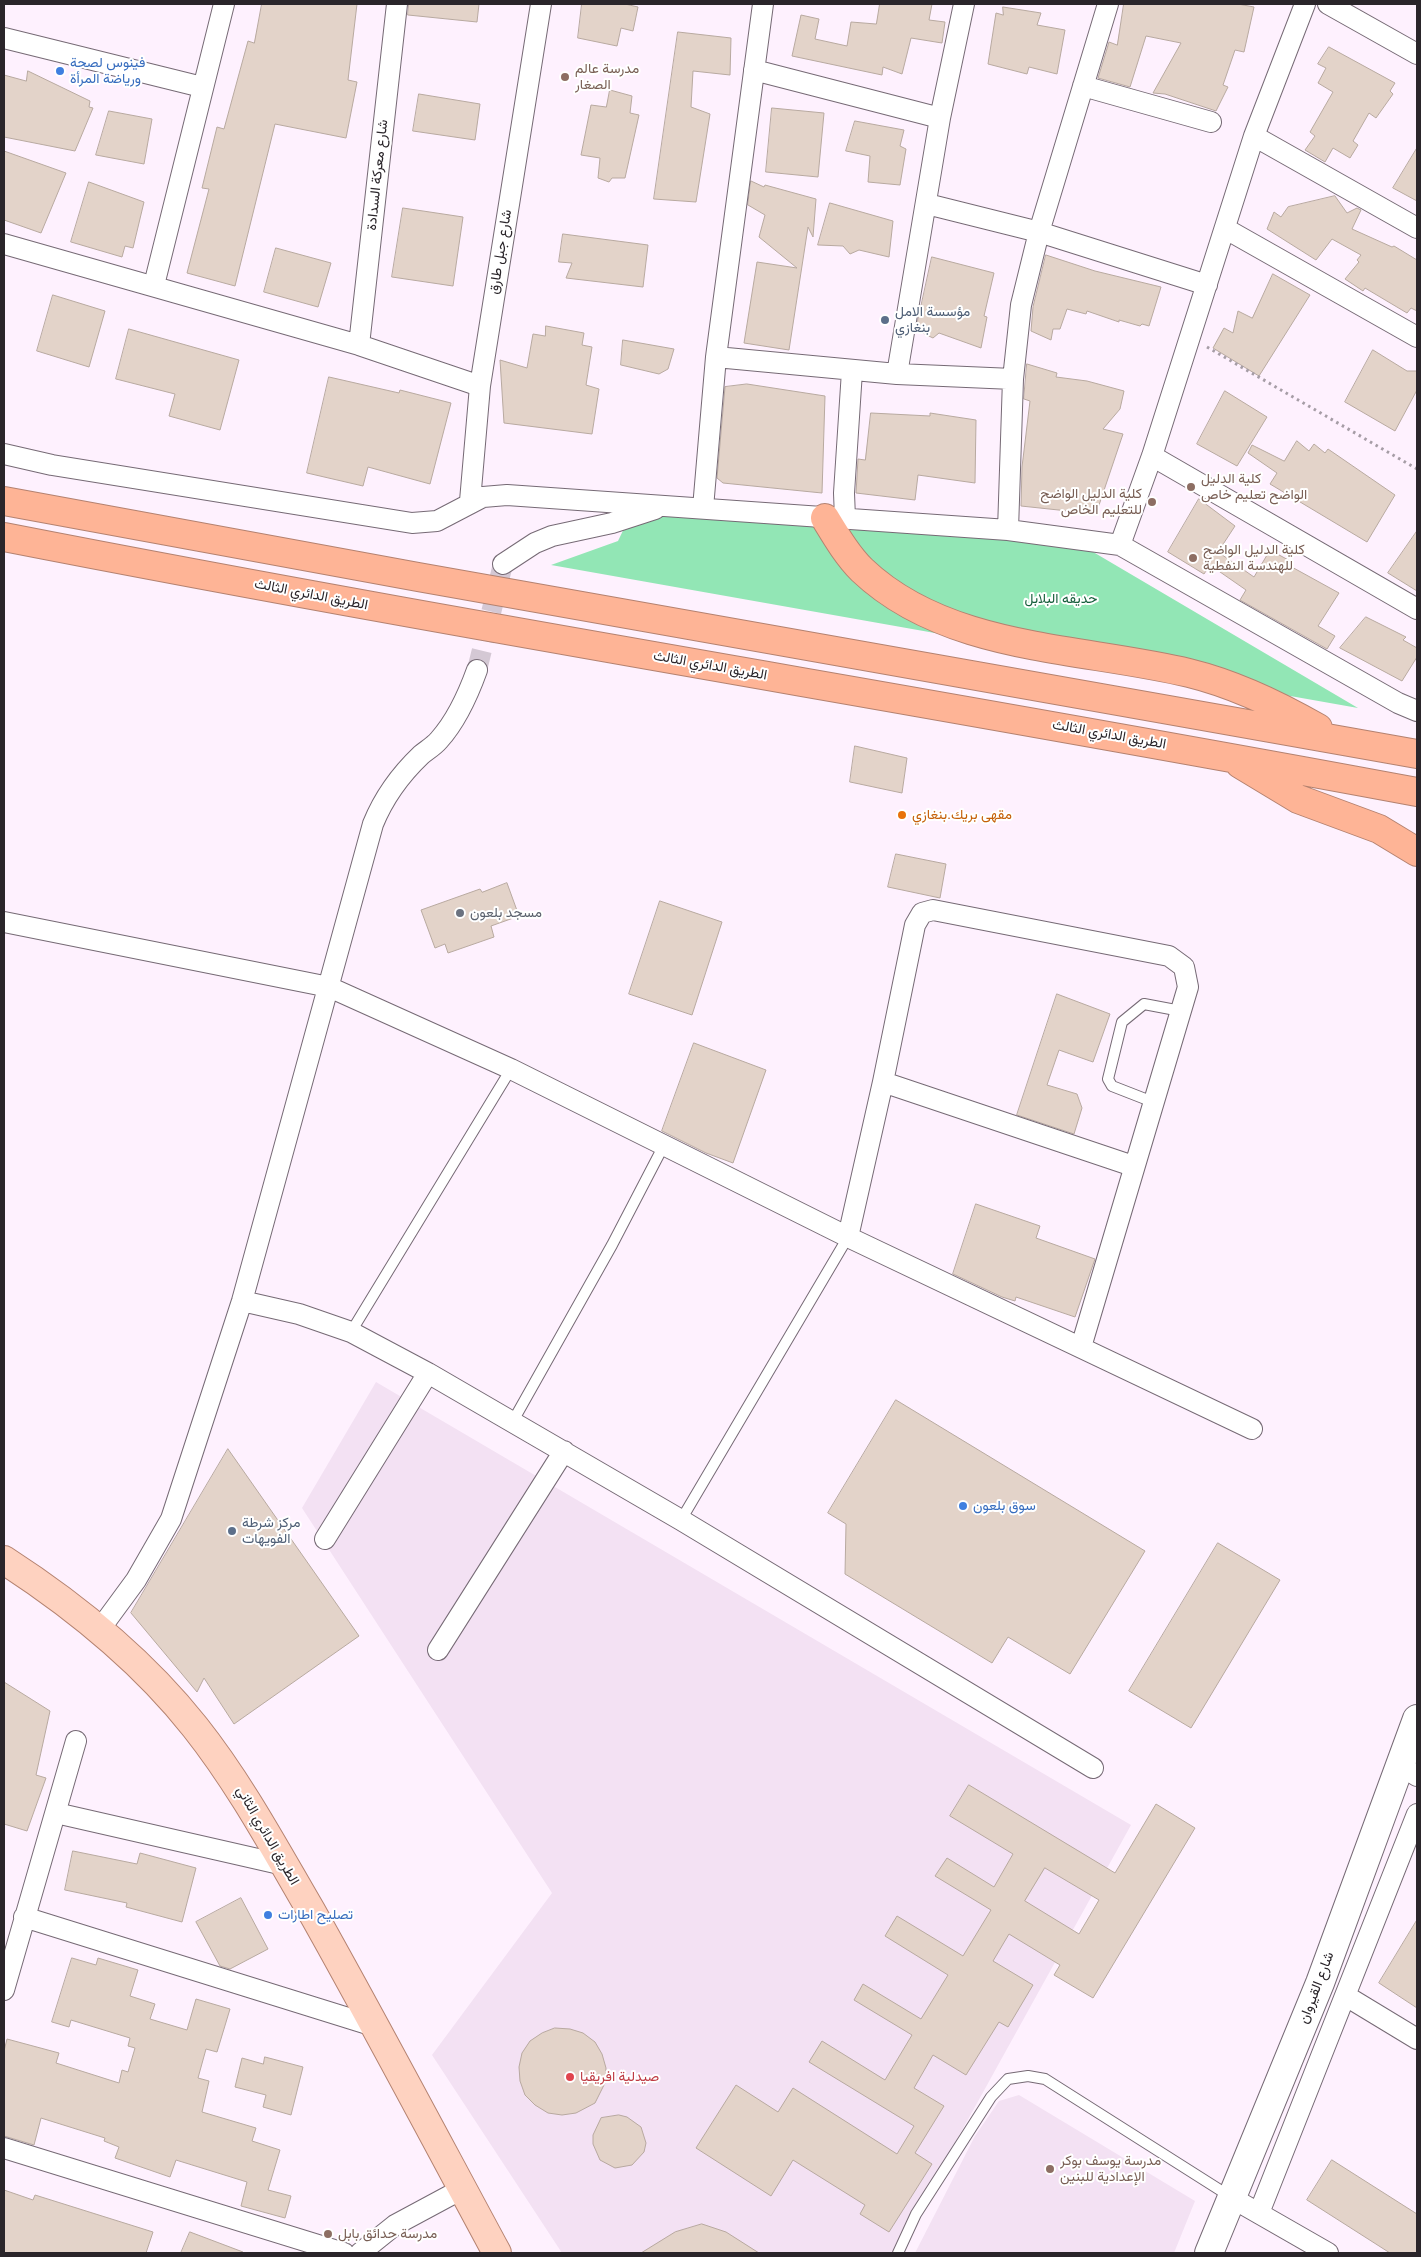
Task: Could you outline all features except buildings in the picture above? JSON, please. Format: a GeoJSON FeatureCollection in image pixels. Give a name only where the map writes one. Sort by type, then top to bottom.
{"type":"FeatureCollection","features":[{"type":"Feature","properties":{"kind":"highway"},"geometry":{"type":"LineString","coordinates":[[4,501],[418,577],[1417,754]]}},
{"type":"Feature","properties":{"kind":"highway"},"geometry":{"type":"LineString","coordinates":[[835,518],[849,556],[874,580],[944,621],[984,634],[1190,673],[1220,683],[1279,708],[1336,739]]}},
{"type":"Feature","properties":{"kind":"highway","name":"الطريق الدائري الثالث"},"geometry":{"type":"LineString","coordinates":[[4,537],[420,615],[1230,757],[1417,792]]}},
{"type":"Feature","properties":{"kind":"highway"},"geometry":{"type":"LineString","coordinates":[[1230,757],[1255,775],[1298,799],[1379,829],[1417,852]]}},
{"type":"Feature","properties":{"kind":"main road","name":"الطريق الدائري الثاني"},"geometry":{"type":"LineString","coordinates":[[4,1560],[54,1593],[100,1629],[194,1726],[234,1780],[377,2027],[497,2253]]}},
{"type":"Feature","properties":{"kind":"main road","name":"شارع القيروان"},"geometry":{"type":"LineString","coordinates":[[1209,2253],[1409,1771],[1417,1719]]}},
{"type":"Feature","properties":{"kind":"street"},"geometry":{"type":"LineString","coordinates":[[154,285],[224,4]]}},
{"type":"Feature","properties":{"kind":"street","name":"شارع معركة السدادة"},"geometry":{"type":"LineString","coordinates":[[359,346],[397,4]]}},
{"type":"Feature","properties":{"kind":"street","name":"شارع جبل طارق"},"geometry":{"type":"LineString","coordinates":[[470,501],[480,386],[541,4]]}},
{"type":"Feature","properties":{"kind":"street"},"geometry":{"type":"LineString","coordinates":[[703,508],[716,357],[762,4]]}},
{"type":"Feature","properties":{"kind":"street"},"geometry":{"type":"LineString","coordinates":[[897,374],[940,118],[964,4]]}},
{"type":"Feature","properties":{"kind":"street"},"geometry":{"type":"LineString","coordinates":[[1008,530],[1013,378],[1021,305],[1038,232],[1108,4]]}},
{"type":"Feature","properties":{"kind":"street"},"geometry":{"type":"LineString","coordinates":[[1120,545],[1152,456],[1254,136],[1305,4]]}},
{"type":"Feature","properties":{"kind":"street"},"geometry":{"type":"LineString","coordinates":[[1328,4],[1417,54]]}},
{"type":"Feature","properties":{"kind":"street"},"geometry":{"type":"LineString","coordinates":[[4,38],[202,87]]}},
{"type":"Feature","properties":{"kind":"street"},"geometry":{"type":"LineString","coordinates":[[754,70],[940,118]]}},
{"type":"Feature","properties":{"kind":"street"},"geometry":{"type":"LineString","coordinates":[[1084,86],[1210,122]]}},
{"type":"Feature","properties":{"kind":"street"},"geometry":{"type":"LineString","coordinates":[[1254,136],[1417,228]]}},
{"type":"Feature","properties":{"kind":"street"},"geometry":{"type":"LineString","coordinates":[[927,204],[1038,232],[1206,285]]}},
{"type":"Feature","properties":{"kind":"street"},"geometry":{"type":"LineString","coordinates":[[1226,228],[1417,337]]}},
{"type":"Feature","properties":{"kind":"street"},"geometry":{"type":"LineString","coordinates":[[4,244],[154,285],[359,346],[480,386]]}},
{"type":"Feature","properties":{"kind":"street"},"geometry":{"type":"LineString","coordinates":[[716,357],[852,371],[1013,378]]}},
{"type":"Feature","properties":{"kind":"street"},"geometry":{"type":"LineString","coordinates":[[835,518],[844,493],[852,371]]}},
{"type":"Feature","properties":{"kind":"street"},"geometry":{"type":"LineString","coordinates":[[4,454],[52,465],[412,523],[437,521],[470,501],[483,497],[507,495],[1008,530],[1120,545],[1398,703],[1417,711]]}},
{"type":"Feature","properties":{"kind":"street"},"geometry":{"type":"LineString","coordinates":[[1152,456],[1417,609]]}},
{"type":"Feature","properties":{"kind":"street"},"geometry":{"type":"LineString","coordinates":[[503,564],[552,536],[612,523],[666,506]]}},
{"type":"Feature","properties":{"kind":"street"},"geometry":{"type":"LineString","coordinates":[[100,1629],[136,1580],[170,1519],[242,1301],[373,824],[381,804],[407,770],[438,742],[450,725],[470,689],[477,670]]}},
{"type":"Feature","properties":{"kind":"street"},"geometry":{"type":"LineString","coordinates":[[848,1237],[883,1082],[915,925],[922,913],[933,910],[1169,956],[1184,967],[1188,988],[1133,1166],[1080,1348]]}},
{"type":"Feature","properties":{"kind":"street"},"geometry":{"type":"LineString","coordinates":[[4,922],[328,987],[511,1069],[848,1237],[1252,1429]]}},
{"type":"Feature","properties":{"kind":"street"},"geometry":{"type":"LineString","coordinates":[[883,1082],[1133,1166]]}},
{"type":"Feature","properties":{"kind":"street"},"geometry":{"type":"LineString","coordinates":[[242,1301],[299,1314],[351,1332],[428,1373],[681,1520],[1093,1768]]}},
{"type":"Feature","properties":{"kind":"street"},"geometry":{"type":"LineString","coordinates":[[326,1539],[428,1373]]}},
{"type":"Feature","properties":{"kind":"street"},"geometry":{"type":"LineString","coordinates":[[438,1650],[564,1451]]}},
{"type":"Feature","properties":{"kind":"street"},"geometry":{"type":"LineString","coordinates":[[4,1990],[76,1741]]}},
{"type":"Feature","properties":{"kind":"street"},"geometry":{"type":"LineString","coordinates":[[56,1813],[284,1865]]}},
{"type":"Feature","properties":{"kind":"street"},"geometry":{"type":"LineString","coordinates":[[1259,2213],[1417,1814]]}},
{"type":"Feature","properties":{"kind":"street"},"geometry":{"type":"LineString","coordinates":[[24,1917],[377,2027]]}},
{"type":"Feature","properties":{"kind":"street"},"geometry":{"type":"LineString","coordinates":[[1346,1996],[1417,2039]]}},
{"type":"Feature","properties":{"kind":"street"},"geometry":{"type":"LineString","coordinates":[[4,2148],[344,2253]]}},
{"type":"Feature","properties":{"kind":"street"},"geometry":{"type":"LineString","coordinates":[[360,2253],[395,2225],[462,2188]]}},
{"type":"Feature","properties":{"kind":"street"},"geometry":{"type":"LineString","coordinates":[[1232,2198],[1328,2253]]}},
{"type":"Feature","properties":{"kind":"lane"},"geometry":{"type":"LineString","coordinates":[[1153,1102],[1112,1086],[1108,1079],[1122,1022],[1144,1004],[1181,1012]]}},
{"type":"Feature","properties":{"kind":"lane"},"geometry":{"type":"LineString","coordinates":[[351,1332],[511,1069]]}},
{"type":"Feature","properties":{"kind":"lane"},"geometry":{"type":"LineString","coordinates":[[513,1421],[612,1245],[664,1145]]}},
{"type":"Feature","properties":{"kind":"lane"},"geometry":{"type":"LineString","coordinates":[[681,1520],[848,1237]]}},
{"type":"Feature","properties":{"kind":"lane"},"geometry":{"type":"LineString","coordinates":[[898,2253],[916,2214],[991,2097],[1008,2079],[1014,2078],[1028,2076],[1045,2079],[1232,2198]]}},
{"type":"Feature","properties":{"kind":"path"},"geometry":{"type":"LineString","coordinates":[[1189,337],[1417,469]]}},
{"type":"Feature","properties":{"kind":"shaded area"},"geometry":{"type":"Polygon","coordinates":[[[376,1382],[1131,1825],[894,2253],[562,2253],[432,2055],[552,1893],[302,1508],[376,1382]]]}},
{"type":"Feature","properties":{"kind":"shaded area","name":"مدرسة يوسف بوكر الإعدادية للبنين"},"geometry":{"type":"Polygon","coordinates":[[[1019,2095],[1195,2201],[1174,2253],[915,2253],[975,2136],[999,2101],[1019,2095]]]}},
{"type":"Feature","properties":{"kind":"green space","name":"حديقه البلابل"},"geometry":{"type":"Polygon","coordinates":[[[631,514],[897,531],[1083,546],[1358,708],[551,565],[618,541],[631,514]]]}},
{"type":"Feature","properties":{"kind":"tunnel"},"geometry":{"type":"LineString","coordinates":[[477,670],[503,564]]}},
{"type":"Feature","properties":{"kind":"place","name":"فينوس لصحة ورياضة المرأة"},"geometry":{"type":"Point","coordinates":[60,71]}},
{"type":"Feature","properties":{"kind":"place","name":"مدرسة عالم الصغار"},"geometry":{"type":"Point","coordinates":[565,77]}},
{"type":"Feature","properties":{"kind":"place","name":"مؤسسة الامل بنغازي"},"geometry":{"type":"Point","coordinates":[885,320]}},
{"type":"Feature","properties":{"kind":"place","name":"كلية الدليل الواضح تعليم خاص"},"geometry":{"type":"Point","coordinates":[1191,487]}},
{"type":"Feature","properties":{"kind":"place","name":"كلية الدليل الواضح للتعليم الخاص"},"geometry":{"type":"Point","coordinates":[1152,502]}},
{"type":"Feature","properties":{"kind":"place","name":"كلية الدليل الواضح للهندسة النفطية"},"geometry":{"type":"Point","coordinates":[1193,558]}},
{"type":"Feature","properties":{"kind":"place","name":"مقهى بريك.بنغازي"},"geometry":{"type":"Point","coordinates":[902,815]}},
{"type":"Feature","properties":{"kind":"place","name":"مسجد بلعون"},"geometry":{"type":"Point","coordinates":[460,913]}},
{"type":"Feature","properties":{"kind":"place","name":"سوق بلعون"},"geometry":{"type":"Point","coordinates":[963,1506]}},
{"type":"Feature","properties":{"kind":"place","name":"مركز شرطة الفويهات"},"geometry":{"type":"Point","coordinates":[232,1531]}},
{"type":"Feature","properties":{"kind":"place","name":"تصليح اطارات"},"geometry":{"type":"Point","coordinates":[268,1915]}},
{"type":"Feature","properties":{"kind":"place","name":"صيدلية افريقيا"},"geometry":{"type":"Point","coordinates":[570,2077]}},
{"type":"Feature","properties":{"kind":"place","name":"مدرسة يوسف بوكر الإعدادية للبنين"},"geometry":{"type":"Point","coordinates":[1050,2169]}},
{"type":"Feature","properties":{"kind":"place","name":"مدرسة حدائق بابل"},"geometry":{"type":"Point","coordinates":[328,2234]}}]}
